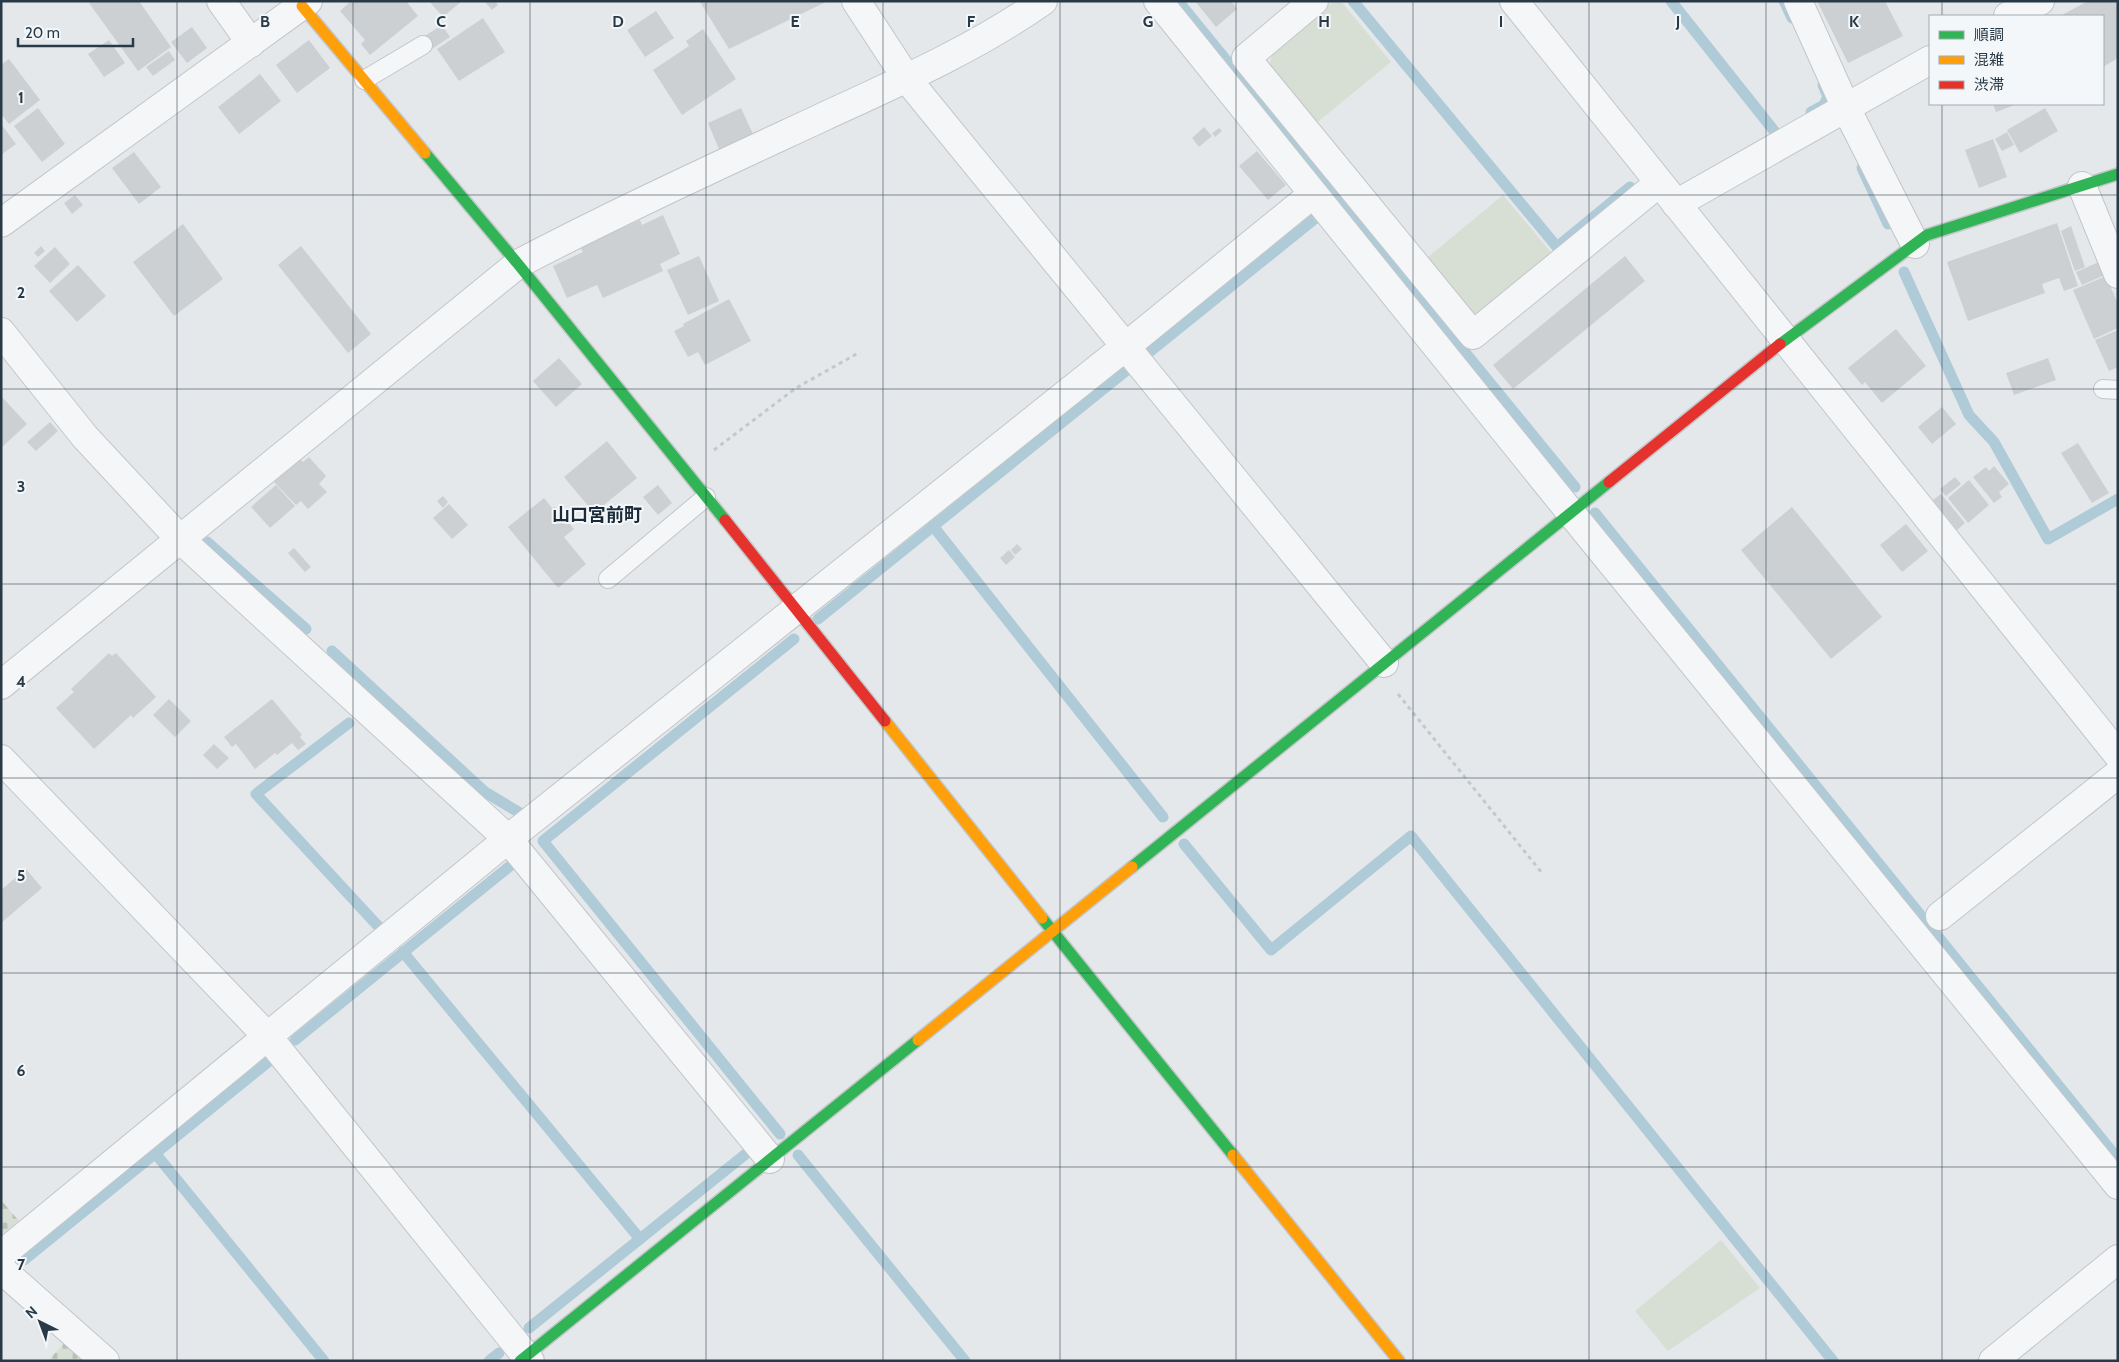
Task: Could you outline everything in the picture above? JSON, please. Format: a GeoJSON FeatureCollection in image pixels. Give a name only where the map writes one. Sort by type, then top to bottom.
{"type":"FeatureCollection","features":[{"type":"Feature","properties":{"kind":"street"},"geometry":{"type":"LineString","coordinates":[[221,1],[251,43]]}},
{"type":"Feature","properties":{"kind":"street"},"geometry":{"type":"LineString","coordinates":[[856,1],[907,79],[1381,666]]}},
{"type":"Feature","properties":{"kind":"street"},"geometry":{"type":"LineString","coordinates":[[1,685],[518,264],[595,224],[907,79],[1016,21],[1043,1]]}},
{"type":"Feature","properties":{"kind":"street"},"geometry":{"type":"LineString","coordinates":[[1158,1],[1570,513],[2118,1185]]}},
{"type":"Feature","properties":{"kind":"street"},"geometry":{"type":"LineString","coordinates":[[1314,1],[1246,58],[1473,335],[1659,183]]}},
{"type":"Feature","properties":{"kind":"street"},"geometry":{"type":"LineString","coordinates":[[1514,1],[2118,755]]}},
{"type":"Feature","properties":{"kind":"street"},"geometry":{"type":"LineString","coordinates":[[1798,1],[1846,108],[1915,244]]}},
{"type":"Feature","properties":{"kind":"street"},"geometry":{"type":"LineString","coordinates":[[2010,15],[2040,1]]}},
{"type":"Feature","properties":{"kind":"street"},"geometry":{"type":"LineString","coordinates":[[1,223],[305,3],[364,80],[518,264],[797,608],[1052,931],[1399,1361]]}},
{"type":"Feature","properties":{"kind":"street"},"geometry":{"type":"LineString","coordinates":[[1676,204],[1929,61]]}},
{"type":"Feature","properties":{"kind":"street"},"geometry":{"type":"LineString","coordinates":[[1,759],[268,1036],[526,1359],[770,1159],[1785,340],[1927,235],[2118,174]]}},
{"type":"Feature","properties":{"kind":"street"},"geometry":{"type":"LineString","coordinates":[[2082,186],[2118,274]]}},
{"type":"Feature","properties":{"kind":"street"},"geometry":{"type":"LineString","coordinates":[[1,1255],[508,839],[1125,347],[1313,194]]}},
{"type":"Feature","properties":{"kind":"street"},"geometry":{"type":"LineString","coordinates":[[1,332],[85,437],[180,539],[508,839],[770,1159]]}},
{"type":"Feature","properties":{"kind":"street"},"geometry":{"type":"LineString","coordinates":[[1940,916],[2118,774]]}},
{"type":"Feature","properties":{"kind":"street"},"geometry":{"type":"LineString","coordinates":[[1993,1361],[2118,1259]]}},
{"type":"Feature","properties":{"kind":"street"},"geometry":{"type":"LineString","coordinates":[[1,1269],[105,1361]]}},
{"type":"Feature","properties":{"kind":"lane"},"geometry":{"type":"LineString","coordinates":[[364,80],[423,45]]}},
{"type":"Feature","properties":{"kind":"lane"},"geometry":{"type":"LineString","coordinates":[[608,579],[706,497]]}},
{"type":"Feature","properties":{"kind":"path"},"geometry":{"type":"LineString","coordinates":[[686,471],[796,388],[860,352]]}},
{"type":"Feature","properties":{"kind":"path"},"geometry":{"type":"LineString","coordinates":[[1381,666],[1542,873]]}},
{"type":"Feature","properties":{"kind":"green space"},"geometry":{"type":"Polygon","coordinates":[[[1334,1],[1341,1],[1391,62],[1314,125],[1267,69],[1274,50],[1334,1]]]}},
{"type":"Feature","properties":{"kind":"green space"},"geometry":{"type":"Polygon","coordinates":[[[1503,195],[1554,256],[1480,318],[1468,317],[1422,262],[1503,195]]]}},
{"type":"Feature","properties":{"kind":"green space"},"geometry":{"type":"Polygon","coordinates":[[[1,1200],[19,1221],[1,1235],[1,1200]]]}},
{"type":"Feature","properties":{"kind":"green space"},"geometry":{"type":"Polygon","coordinates":[[[1721,1240],[1760,1288],[1668,1351],[1635,1311],[1721,1240]]]}},
{"type":"Feature","properties":{"kind":"green space"},"geometry":{"type":"Polygon","coordinates":[[[64,1343],[85,1361],[48,1361],[64,1343]]]}},
{"type":"Feature","properties":{"kind":"building"},"geometry":{"type":"Polygon","coordinates":[[[91,1],[139,1],[171,47],[138,71],[89,3],[91,1]]]}},
{"type":"Feature","properties":{"kind":"building"},"geometry":{"type":"Polygon","coordinates":[[[351,1],[406,1],[418,16],[370,55],[361,44],[365,40],[340,11],[351,1]]]}},
{"type":"Feature","properties":{"kind":"building"},"geometry":{"type":"Polygon","coordinates":[[[429,1],[462,1],[443,17],[429,1]]]}},
{"type":"Feature","properties":{"kind":"building"},"geometry":{"type":"Polygon","coordinates":[[[486,1],[495,1],[498,5],[492,10],[486,1]]]}},
{"type":"Feature","properties":{"kind":"building"},"geometry":{"type":"Polygon","coordinates":[[[828,1],[729,49],[700,2],[828,1]]]}},
{"type":"Feature","properties":{"kind":"building"},"geometry":{"type":"Polygon","coordinates":[[[1195,1],[1231,1],[1237,9],[1216,27],[1195,1]]]}},
{"type":"Feature","properties":{"kind":"building"},"geometry":{"type":"Polygon","coordinates":[[[1817,1],[1885,1],[1903,36],[1848,63],[1817,1]]]}},
{"type":"Feature","properties":{"kind":"building"},"geometry":{"type":"Polygon","coordinates":[[[2088,1],[2118,1],[2118,58],[2104,66],[2104,15],[2062,15],[2088,1]]]}},
{"type":"Feature","properties":{"kind":"building"},"geometry":{"type":"Polygon","coordinates":[[[656,11],[674,38],[645,57],[627,30],[656,11]]]}},
{"type":"Feature","properties":{"kind":"building"},"geometry":{"type":"Polygon","coordinates":[[[483,18],[505,52],[459,81],[437,49],[483,18]]]}},
{"type":"Feature","properties":{"kind":"building"},"geometry":{"type":"Polygon","coordinates":[[[442,25],[450,37],[432,49],[423,37],[442,25]]]}},
{"type":"Feature","properties":{"kind":"building"},"geometry":{"type":"Polygon","coordinates":[[[192,27],[207,48],[187,63],[171,42],[192,27]]]}},
{"type":"Feature","properties":{"kind":"building"},"geometry":{"type":"Polygon","coordinates":[[[703,29],[736,79],[682,115],[653,70],[689,46],[686,41],[703,29]]]}},
{"type":"Feature","properties":{"kind":"building"},"geometry":{"type":"Polygon","coordinates":[[[109,40],[125,63],[104,77],[88,54],[109,40]]]}},
{"type":"Feature","properties":{"kind":"building"},"geometry":{"type":"Polygon","coordinates":[[[309,40],[330,68],[297,93],[276,65],[309,40]]]}},
{"type":"Feature","properties":{"kind":"building"},"geometry":{"type":"Polygon","coordinates":[[[169,51],[175,60],[153,76],[146,67],[169,51]]]}},
{"type":"Feature","properties":{"kind":"building"},"geometry":{"type":"Polygon","coordinates":[[[9,59],[40,100],[9,124],[1,114],[1,65],[9,59]]]}},
{"type":"Feature","properties":{"kind":"building"},"geometry":{"type":"Polygon","coordinates":[[[260,74],[281,101],[239,134],[218,107],[260,74]]]}},
{"type":"Feature","properties":{"kind":"building"},"geometry":{"type":"Polygon","coordinates":[[[1993,105],[2014,105],[1996,112],[1993,105]]]}},
{"type":"Feature","properties":{"kind":"building"},"geometry":{"type":"Polygon","coordinates":[[[38,108],[65,144],[42,162],[14,126],[38,108]]]}},
{"type":"Feature","properties":{"kind":"building"},"geometry":{"type":"Polygon","coordinates":[[[741,108],[753,134],[719,149],[708,123],[741,108]]]}},
{"type":"Feature","properties":{"kind":"building"},"geometry":{"type":"Polygon","coordinates":[[[2045,108],[2058,131],[2020,153],[2007,130],[2045,108]]]}},
{"type":"Feature","properties":{"kind":"building"},"geometry":{"type":"Polygon","coordinates":[[[1,124],[16,144],[1,155],[1,124]]]}},
{"type":"Feature","properties":{"kind":"building"},"geometry":{"type":"Polygon","coordinates":[[[1204,127],[1212,136],[1199,147],[1192,138],[1204,127]]]}},
{"type":"Feature","properties":{"kind":"building"},"geometry":{"type":"Polygon","coordinates":[[[1219,128],[1222,131],[1215,137],[1212,133],[1219,128]]]}},
{"type":"Feature","properties":{"kind":"building"},"geometry":{"type":"Polygon","coordinates":[[[2007,132],[2014,145],[2002,151],[1995,139],[2007,132]]]}},
{"type":"Feature","properties":{"kind":"building"},"geometry":{"type":"Polygon","coordinates":[[[1993,139],[2007,177],[1979,188],[1965,150],[1993,139]]]}},
{"type":"Feature","properties":{"kind":"building"},"geometry":{"type":"Polygon","coordinates":[[[1257,151],[1286,185],[1268,200],[1239,166],[1257,151]]]}},
{"type":"Feature","properties":{"kind":"building"},"geometry":{"type":"Polygon","coordinates":[[[134,152],[161,187],[139,204],[112,168],[134,152]]]}},
{"type":"Feature","properties":{"kind":"building"},"geometry":{"type":"Polygon","coordinates":[[[75,195],[83,205],[72,214],[64,203],[75,195]]]}},
{"type":"Feature","properties":{"kind":"building"},"geometry":{"type":"Polygon","coordinates":[[[663,215],[680,254],[660,264],[663,271],[603,298],[597,285],[567,298],[553,266],[583,252],[580,247],[640,220],[642,225],[663,215]]]}},
{"type":"Feature","properties":{"kind":"building"},"geometry":{"type":"Polygon","coordinates":[[[2057,223],[2078,286],[2064,291],[2059,278],[2042,284],[2045,293],[1968,321],[1947,262],[2057,223]]]}},
{"type":"Feature","properties":{"kind":"building"},"geometry":{"type":"Polygon","coordinates":[[[183,224],[223,279],[174,316],[133,262],[183,224]]]}},
{"type":"Feature","properties":{"kind":"building"},"geometry":{"type":"Polygon","coordinates":[[[2071,226],[2085,267],[2075,271],[2061,231],[2071,226]]]}},
{"type":"Feature","properties":{"kind":"building"},"geometry":{"type":"Polygon","coordinates":[[[41,246],[45,251],[38,257],[34,253],[41,246]]]}},
{"type":"Feature","properties":{"kind":"building"},"geometry":{"type":"Polygon","coordinates":[[[301,246],[371,334],[348,353],[278,265],[301,246]]]}},
{"type":"Feature","properties":{"kind":"building"},"geometry":{"type":"Polygon","coordinates":[[[55,247],[70,264],[50,283],[34,266],[55,247]]]}},
{"type":"Feature","properties":{"kind":"building"},"geometry":{"type":"Polygon","coordinates":[[[699,256],[719,301],[688,315],[667,270],[699,256]]]}},
{"type":"Feature","properties":{"kind":"building"},"geometry":{"type":"Polygon","coordinates":[[[1625,256],[1645,281],[1513,389],[1493,365],[1625,256]]]}},
{"type":"Feature","properties":{"kind":"building"},"geometry":{"type":"Polygon","coordinates":[[[2101,261],[2107,274],[2082,285],[2076,272],[2101,261]]]}},
{"type":"Feature","properties":{"kind":"building"},"geometry":{"type":"Polygon","coordinates":[[[78,265],[106,296],[77,322],[49,291],[78,265]]]}},
{"type":"Feature","properties":{"kind":"building"},"geometry":{"type":"Polygon","coordinates":[[[2106,276],[2118,304],[2118,328],[2094,339],[2073,290],[2106,276]]]}},
{"type":"Feature","properties":{"kind":"building"},"geometry":{"type":"Polygon","coordinates":[[[729,299],[751,341],[705,365],[698,352],[688,357],[674,331],[684,326],[683,324],[729,299]]]}},
{"type":"Feature","properties":{"kind":"building"},"geometry":{"type":"Polygon","coordinates":[[[1896,329],[1926,366],[1882,403],[1865,382],[1862,385],[1848,368],[1896,329]]]}},
{"type":"Feature","properties":{"kind":"building"},"geometry":{"type":"Polygon","coordinates":[[[2118,330],[2118,367],[2109,371],[2095,340],[2118,330]]]}},
{"type":"Feature","properties":{"kind":"building"},"geometry":{"type":"Polygon","coordinates":[[[559,358],[582,384],[556,407],[533,381],[559,358]]]}},
{"type":"Feature","properties":{"kind":"building"},"geometry":{"type":"Polygon","coordinates":[[[2048,358],[2056,380],[2014,395],[2006,373],[2048,358]]]}},
{"type":"Feature","properties":{"kind":"building"},"geometry":{"type":"Polygon","coordinates":[[[1,396],[27,424],[1,448],[1,396]]]}},
{"type":"Feature","properties":{"kind":"building"},"geometry":{"type":"Polygon","coordinates":[[[1942,407],[1956,424],[1932,444],[1918,427],[1942,407]]]}},
{"type":"Feature","properties":{"kind":"building"},"geometry":{"type":"Polygon","coordinates":[[[50,422],[58,431],[36,451],[27,442],[50,422]]]}},
{"type":"Feature","properties":{"kind":"building"},"geometry":{"type":"Polygon","coordinates":[[[607,441],[637,478],[594,513],[564,477],[607,441]]]}},
{"type":"Feature","properties":{"kind":"building"},"geometry":{"type":"Polygon","coordinates":[[[2078,443],[2109,493],[2092,503],[2061,453],[2078,443]]]}},
{"type":"Feature","properties":{"kind":"building"},"geometry":{"type":"Polygon","coordinates":[[[309,457],[326,476],[319,484],[327,492],[308,509],[301,501],[296,505],[274,482],[300,459],[303,462],[309,457]]]}},
{"type":"Feature","properties":{"kind":"building"},"geometry":{"type":"Polygon","coordinates":[[[1994,466],[2009,484],[1999,492],[2002,497],[1994,503],[1973,477],[1986,467],[1989,471],[1994,466]]]}},
{"type":"Feature","properties":{"kind":"building"},"geometry":{"type":"Polygon","coordinates":[[[1955,477],[1961,484],[1946,496],[1940,489],[1955,477]]]}},
{"type":"Feature","properties":{"kind":"building"},"geometry":{"type":"Polygon","coordinates":[[[1969,480],[1989,505],[1968,523],[1948,498],[1969,480]]]}},
{"type":"Feature","properties":{"kind":"building"},"geometry":{"type":"Polygon","coordinates":[[[276,485],[295,506],[270,528],[251,507],[276,485]]]}},
{"type":"Feature","properties":{"kind":"building"},"geometry":{"type":"Polygon","coordinates":[[[658,485],[672,503],[658,515],[643,497],[658,485]]]}},
{"type":"Feature","properties":{"kind":"building"},"geometry":{"type":"Polygon","coordinates":[[[1941,494],[1965,523],[1957,530],[1933,500],[1941,494]]]}},
{"type":"Feature","properties":{"kind":"building"},"geometry":{"type":"Polygon","coordinates":[[[443,496],[448,502],[443,508],[437,501],[443,496]]]}},
{"type":"Feature","properties":{"kind":"building"},"geometry":{"type":"Polygon","coordinates":[[[544,498],[552,508],[555,507],[574,529],[564,537],[586,564],[558,588],[508,527],[544,498]]]}},
{"type":"Feature","properties":{"kind":"building"},"geometry":{"type":"Polygon","coordinates":[[[449,504],[468,525],[452,539],[433,518],[449,504]]]}},
{"type":"Feature","properties":{"kind":"building"},"geometry":{"type":"Polygon","coordinates":[[[1792,507],[1882,617],[1831,659],[1741,550],[1792,507]]]}},
{"type":"Feature","properties":{"kind":"building"},"geometry":{"type":"Polygon","coordinates":[[[1906,524],[1928,551],[1902,572],[1880,545],[1906,524]]]}},
{"type":"Feature","properties":{"kind":"building"},"geometry":{"type":"Polygon","coordinates":[[[1017,544],[1022,549],[1015,555],[1011,550],[1017,544]]]}},
{"type":"Feature","properties":{"kind":"building"},"geometry":{"type":"Polygon","coordinates":[[[294,548],[311,567],[305,572],[288,553],[294,548]]]}},
{"type":"Feature","properties":{"kind":"building"},"geometry":{"type":"Polygon","coordinates":[[[1009,550],[1015,557],[1006,565],[1000,558],[1009,550]]]}},
{"type":"Feature","properties":{"kind":"building"},"geometry":{"type":"Polygon","coordinates":[[[109,653],[112,656],[116,653],[156,697],[133,718],[131,715],[94,749],[56,708],[74,692],[71,689],[109,653]]]}},
{"type":"Feature","properties":{"kind":"building"},"geometry":{"type":"Polygon","coordinates":[[[169,699],[191,721],[175,737],[153,715],[169,699]]]}},
{"type":"Feature","properties":{"kind":"building"},"geometry":{"type":"Polygon","coordinates":[[[272,699],[302,735],[300,737],[306,744],[298,750],[292,743],[277,755],[275,753],[255,769],[236,744],[232,747],[224,737],[272,699]]]}},
{"type":"Feature","properties":{"kind":"building"},"geometry":{"type":"Polygon","coordinates":[[[214,744],[229,758],[217,769],[203,755],[214,744]]]}},
{"type":"Feature","properties":{"kind":"building"},"geometry":{"type":"Polygon","coordinates":[[[26,869],[42,888],[1,923],[1,890],[26,869]]]}},
{"type":"Feature","properties":{"kind":"waterway"},"geometry":{"type":"LineString","coordinates":[[1178,1],[1575,487]]}},
{"type":"Feature","properties":{"kind":"waterway"},"geometry":{"type":"LineString","coordinates":[[1353,1],[1557,247],[1630,187]]}},
{"type":"Feature","properties":{"kind":"waterway"},"geometry":{"type":"LineString","coordinates":[[1671,1],[1775,132]]}},
{"type":"Feature","properties":{"kind":"waterway"},"geometry":{"type":"LineString","coordinates":[[1784,1],[1792,18]]}},
{"type":"Feature","properties":{"kind":"waterway"},"geometry":{"type":"LineString","coordinates":[[1811,112],[1824,105],[1828,97],[1823,85]]}},
{"type":"Feature","properties":{"kind":"waterway"},"geometry":{"type":"LineString","coordinates":[[1862,168],[1888,224]]}},
{"type":"Feature","properties":{"kind":"waterway"},"geometry":{"type":"LineString","coordinates":[[1147,354],[1317,217]]}},
{"type":"Feature","properties":{"kind":"waterway"},"geometry":{"type":"LineString","coordinates":[[1904,272],[1969,415],[1994,442],[2048,539],[2118,499]]}},
{"type":"Feature","properties":{"kind":"waterway"},"geometry":{"type":"LineString","coordinates":[[818,619],[1127,370]]}},
{"type":"Feature","properties":{"kind":"waterway"},"geometry":{"type":"LineString","coordinates":[[1595,513],[2118,1159]]}},
{"type":"Feature","properties":{"kind":"waterway"},"geometry":{"type":"LineString","coordinates":[[933,526],[1163,817]]}},
{"type":"Feature","properties":{"kind":"waterway"},"geometry":{"type":"LineString","coordinates":[[207,542],[306,629]]}},
{"type":"Feature","properties":{"kind":"waterway"},"geometry":{"type":"LineString","coordinates":[[780,1134],[543,841],[794,639]]}},
{"type":"Feature","properties":{"kind":"waterway"},"geometry":{"type":"LineString","coordinates":[[332,651],[485,792],[520,813]]}},
{"type":"Feature","properties":{"kind":"waterway"},"geometry":{"type":"LineString","coordinates":[[349,723],[256,794],[378,926]]}},
{"type":"Feature","properties":{"kind":"waterway"},"geometry":{"type":"LineString","coordinates":[[1184,844],[1271,950],[1411,836],[1833,1361]]}},
{"type":"Feature","properties":{"kind":"waterway"},"geometry":{"type":"LineString","coordinates":[[295,1040],[510,866]]}},
{"type":"Feature","properties":{"kind":"waterway"},"geometry":{"type":"LineString","coordinates":[[403,952],[640,1239]]}},
{"type":"Feature","properties":{"kind":"waterway"},"geometry":{"type":"LineString","coordinates":[[24,1260],[268,1062]]}},
{"type":"Feature","properties":{"kind":"waterway"},"geometry":{"type":"LineString","coordinates":[[155,1153],[324,1361]]}},
{"type":"Feature","properties":{"kind":"waterway"},"geometry":{"type":"LineString","coordinates":[[529,1328],[747,1153]]}},
{"type":"Feature","properties":{"kind":"waterway"},"geometry":{"type":"LineString","coordinates":[[798,1155],[965,1361]]}},
{"type":"Feature","properties":{"kind":"waterway"},"geometry":{"type":"LineString","coordinates":[[489,1361],[499,1353]]}},
{"type":"Feature","properties":{"kind":"traffic: fast"},"geometry":{"type":"LineString","coordinates":[[425,153],[518,264],[725,520]]}},
{"type":"Feature","properties":{"kind":"traffic: fast"},"geometry":{"type":"LineString","coordinates":[[1780,344],[1927,235],[2118,174]]}},
{"type":"Feature","properties":{"kind":"traffic: fast"},"geometry":{"type":"LineString","coordinates":[[1132,867],[1609,482]]}},
{"type":"Feature","properties":{"kind":"traffic: fast"},"geometry":{"type":"LineString","coordinates":[[1042,918],[1233,1155]]}},
{"type":"Feature","properties":{"kind":"traffic: fast"},"geometry":{"type":"LineString","coordinates":[[520,1361],[918,1040]]}},
{"type":"Feature","properties":{"kind":"traffic: slow"},"geometry":{"type":"LineString","coordinates":[[302,6],[425,153]]}},
{"type":"Feature","properties":{"kind":"traffic: slow"},"geometry":{"type":"LineString","coordinates":[[885,721],[1042,918]]}},
{"type":"Feature","properties":{"kind":"traffic: slow"},"geometry":{"type":"LineString","coordinates":[[918,1040],[1132,867]]}},
{"type":"Feature","properties":{"kind":"traffic: slow"},"geometry":{"type":"LineString","coordinates":[[1233,1155],[1399,1361]]}},
{"type":"Feature","properties":{"kind":"traffic: jam"},"geometry":{"type":"LineString","coordinates":[[1609,482],[1780,344]]}},
{"type":"Feature","properties":{"kind":"traffic: jam"},"geometry":{"type":"LineString","coordinates":[[725,520],[885,721]]}},
{"type":"Feature","properties":{"kind":"district","name":"山口宮前町"},"geometry":{"type":"Point","coordinates":[597,515]}}]}
